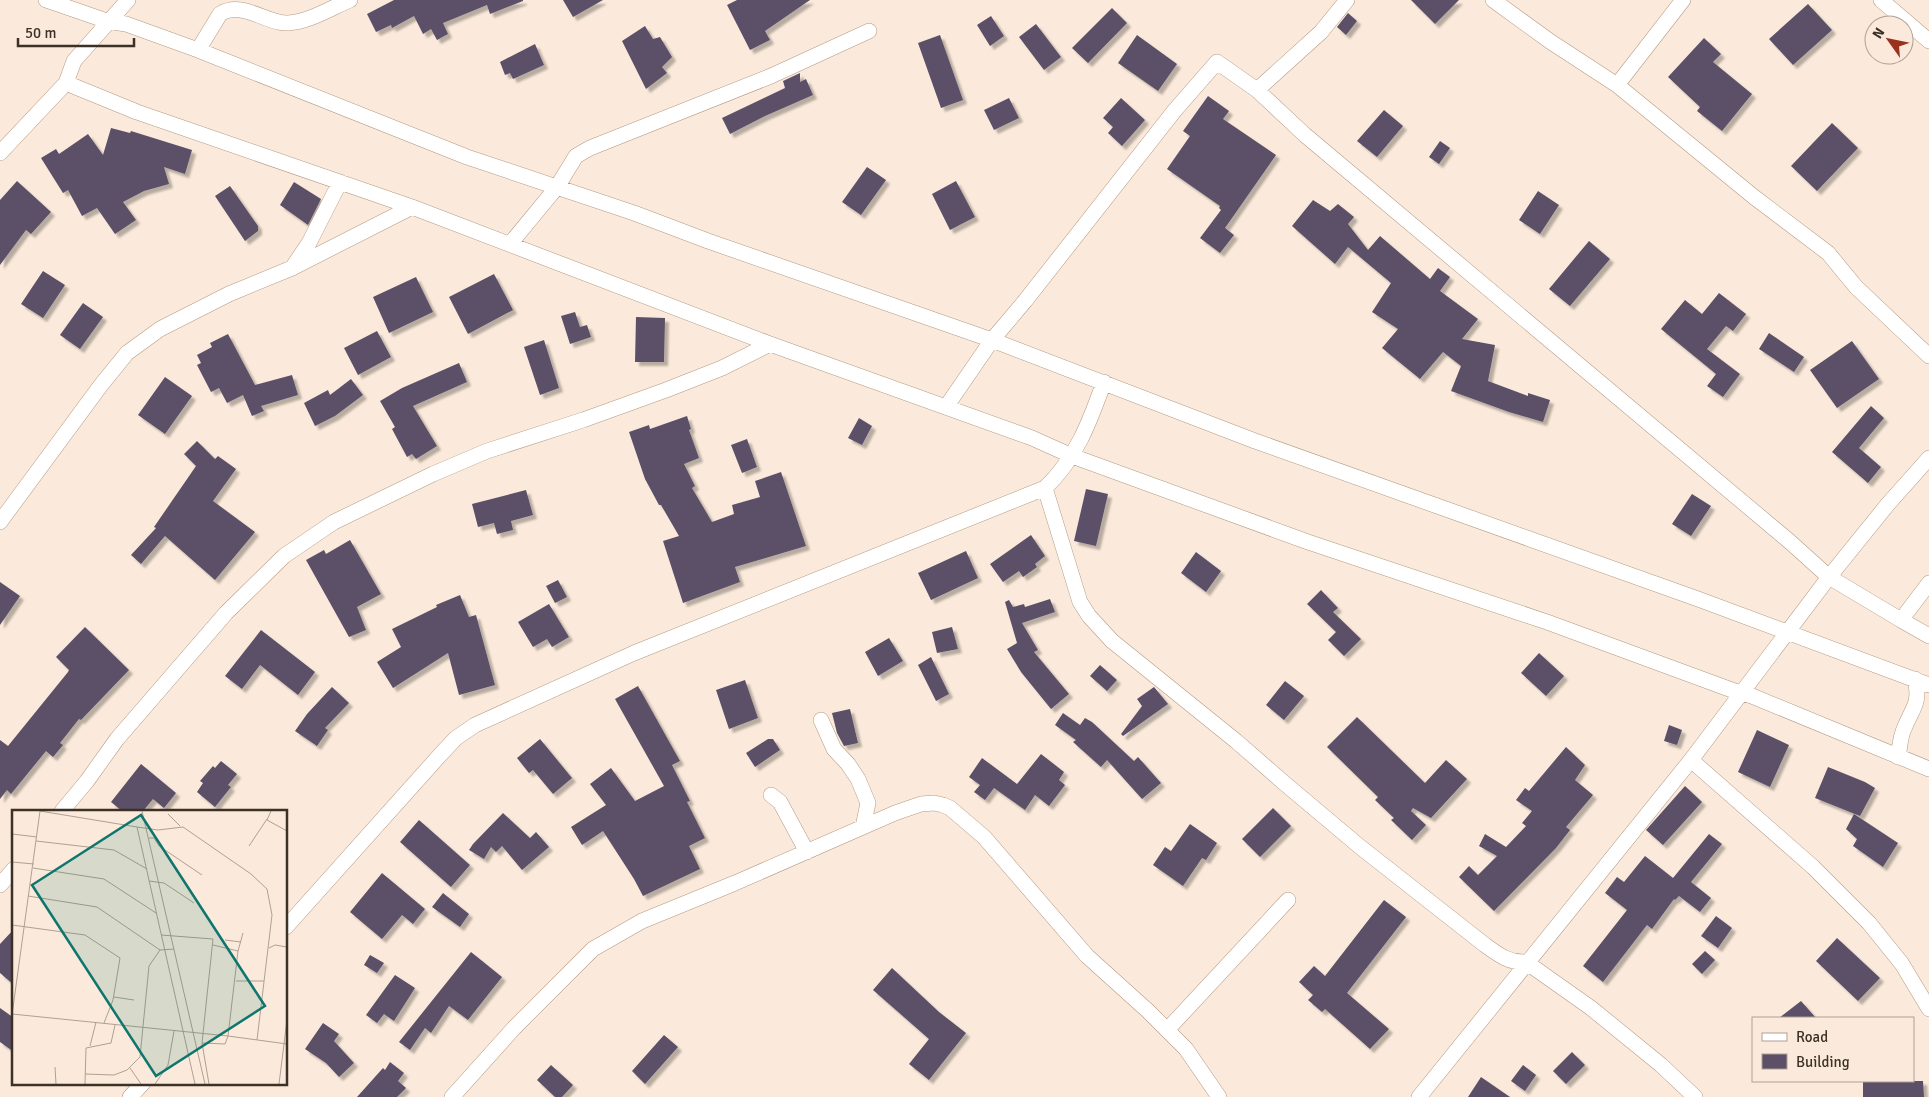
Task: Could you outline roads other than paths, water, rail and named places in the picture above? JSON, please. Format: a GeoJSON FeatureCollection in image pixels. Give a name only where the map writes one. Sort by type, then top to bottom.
{"type":"FeatureCollection","features":[{"type":"Feature","properties":{"kind":"street"},"geometry":{"type":"LineString","coordinates":[[46,0],[107,21],[126,24],[198,50],[467,157],[992,340],[1255,440],[1698,599],[1922,682],[1915,708],[1904,728],[1898,757]]}},
{"type":"Feature","properties":{"kind":"street"},"geometry":{"type":"LineString","coordinates":[[0,154],[66,83],[74,61],[107,21],[128,0]]}},
{"type":"Feature","properties":{"kind":"street"},"geometry":{"type":"LineString","coordinates":[[198,50],[220,14],[224,11],[248,10],[286,23],[307,18],[350,0]]}},
{"type":"Feature","properties":{"kind":"street"},"geometry":{"type":"LineString","coordinates":[[1257,90],[1321,32],[1347,0]]}},
{"type":"Feature","properties":{"kind":"street"},"geometry":{"type":"LineString","coordinates":[[1493,0],[1551,42],[1617,85],[1754,197],[1828,253],[1856,287],[1929,356]]}},
{"type":"Feature","properties":{"kind":"street"},"geometry":{"type":"LineString","coordinates":[[1617,85],[1683,0]]}},
{"type":"Feature","properties":{"kind":"street"},"geometry":{"type":"LineString","coordinates":[[1881,0],[1929,41]]}},
{"type":"Feature","properties":{"kind":"street"},"geometry":{"type":"LineString","coordinates":[[510,244],[556,187],[576,156],[590,148],[771,76],[869,31]]}},
{"type":"Feature","properties":{"kind":"street"},"geometry":{"type":"LineString","coordinates":[[946,407],[992,340],[1025,301],[1175,110],[1217,62],[1257,90],[1305,135],[1789,541],[1829,577],[1929,636]]}},
{"type":"Feature","properties":{"kind":"street"},"geometry":{"type":"LineString","coordinates":[[66,83],[137,112],[412,206],[770,344],[1032,438],[1072,456],[1308,542],[1547,622],[1740,694],[1752,696],[1929,770]]}},
{"type":"Feature","properties":{"kind":"street"},"geometry":{"type":"LineString","coordinates":[[292,268],[309,243],[340,182]]}},
{"type":"Feature","properties":{"kind":"street"},"geometry":{"type":"LineString","coordinates":[[0,522],[101,385],[127,353],[160,329],[229,294],[292,268],[412,206]]}},
{"type":"Feature","properties":{"kind":"street"},"geometry":{"type":"LineString","coordinates":[[63,810],[87,781],[117,739],[226,613],[284,556],[327,527],[433,474],[487,451],[583,420],[657,393],[722,368],[770,344]]}},
{"type":"Feature","properties":{"kind":"street"},"geometry":{"type":"LineString","coordinates":[[288,925],[440,755],[456,738],[475,725],[634,654],[1045,488],[1072,456],[1089,425],[1104,382]]}},
{"type":"Feature","properties":{"kind":"street"},"geometry":{"type":"LineString","coordinates":[[1419,1097],[1526,962],[1691,760],[1829,577],[1888,504],[1929,458]]}},
{"type":"Feature","properties":{"kind":"street"},"geometry":{"type":"LineString","coordinates":[[1045,488],[1080,602],[1089,616],[1112,641],[1236,741],[1359,846],[1485,945],[1504,959],[1515,963],[1526,962],[1591,1008],[1661,1065],[1695,1097]]}},
{"type":"Feature","properties":{"kind":"street"},"geometry":{"type":"LineString","coordinates":[[1901,620],[1929,583]]}},
{"type":"Feature","properties":{"kind":"street"},"geometry":{"type":"LineString","coordinates":[[820,720],[834,749],[848,764],[858,779],[868,803],[863,828]]}},
{"type":"Feature","properties":{"kind":"street"},"geometry":{"type":"LineString","coordinates":[[1691,760],[1812,867],[1868,923],[1902,964],[1929,1009]]}},
{"type":"Feature","properties":{"kind":"street"},"geometry":{"type":"LineString","coordinates":[[772,795],[780,802],[807,852]]}},
{"type":"Feature","properties":{"kind":"street"},"geometry":{"type":"LineString","coordinates":[[452,1097],[514,1028],[593,949],[642,921],[921,804],[934,803],[950,808],[984,837],[1087,956],[1186,1049],[1219,1097]]}},
{"type":"Feature","properties":{"kind":"street"},"geometry":{"type":"LineString","coordinates":[[0,885],[12,871]]}},
{"type":"Feature","properties":{"kind":"street"},"geometry":{"type":"LineString","coordinates":[[1167,1030],[1288,900]]}},
{"type":"Feature","properties":{"kind":"street"},"geometry":{"type":"LineString","coordinates":[[130,1097],[142,1084]]}}]}
